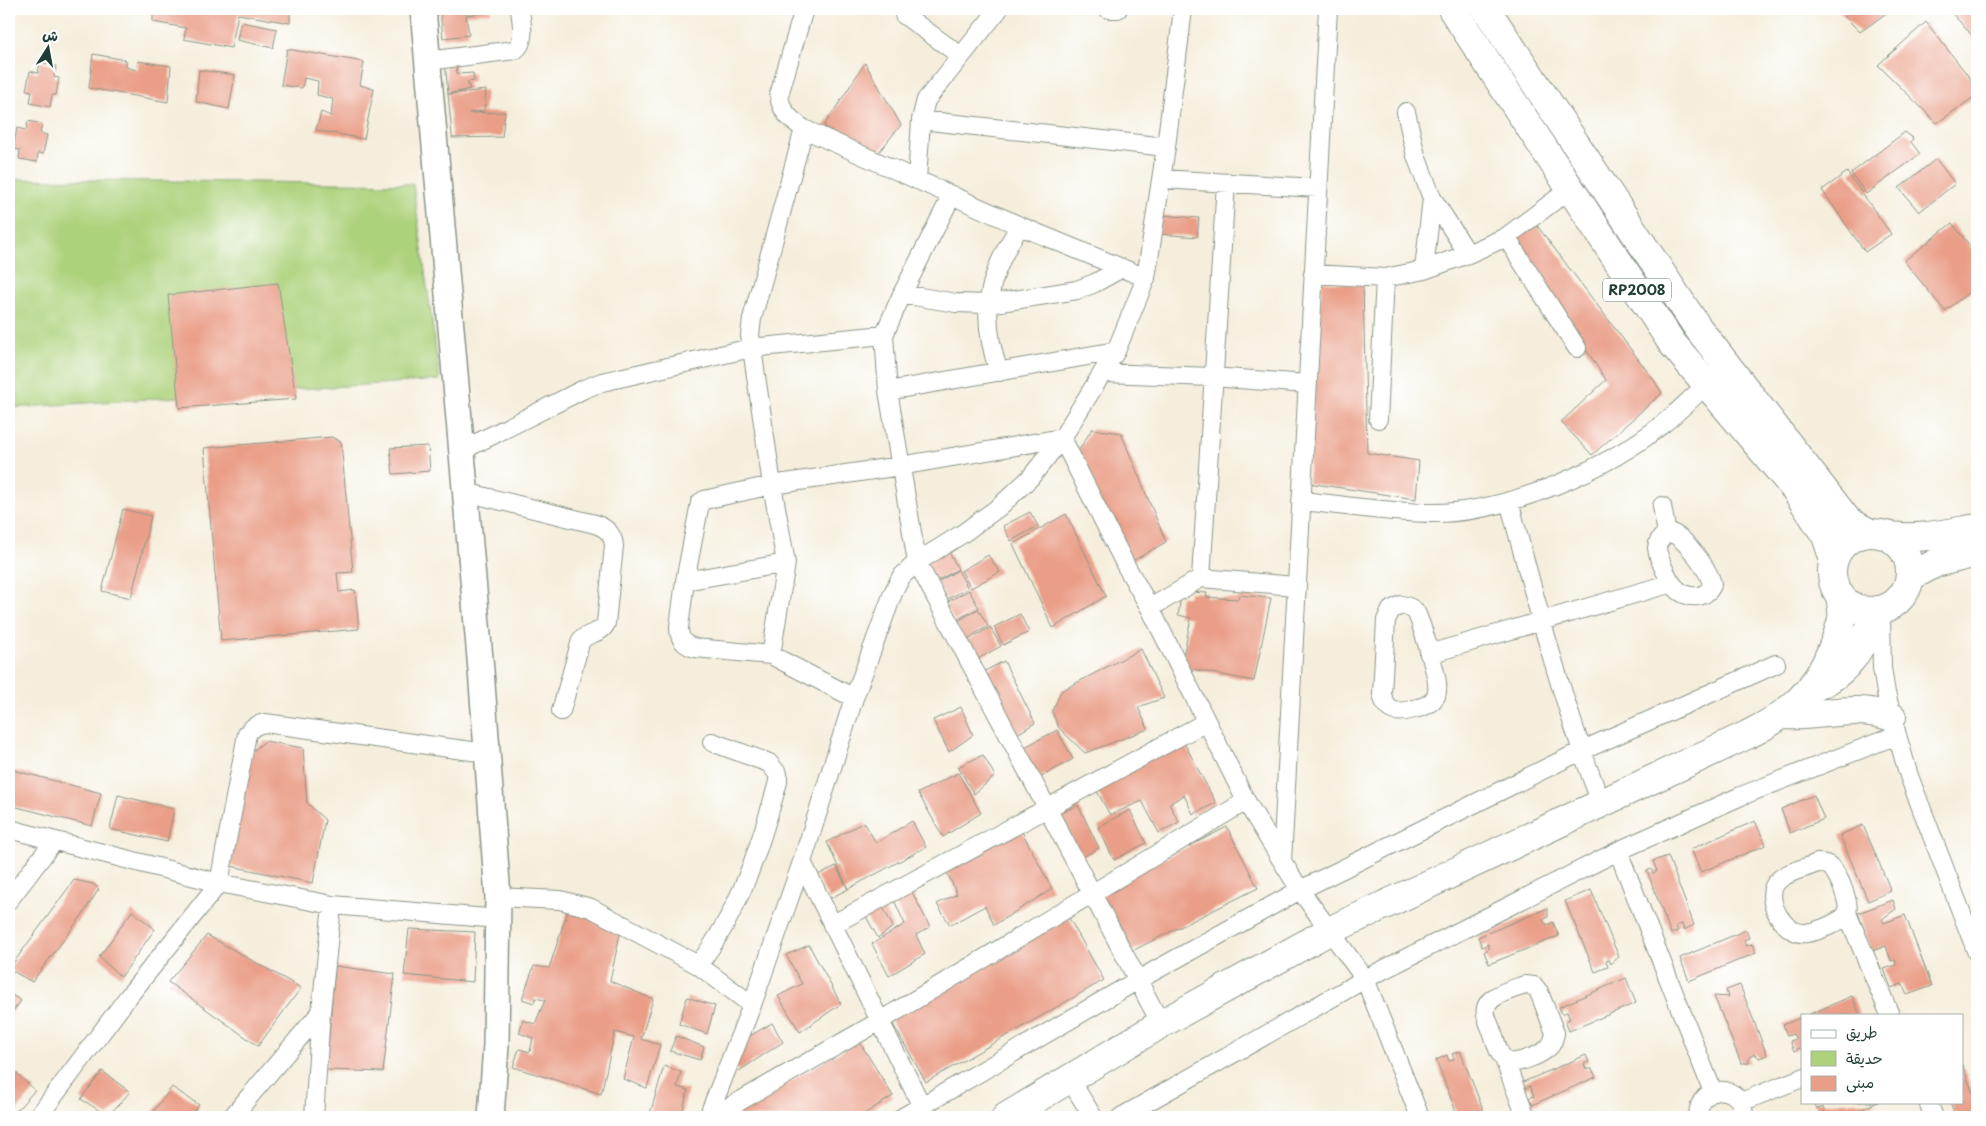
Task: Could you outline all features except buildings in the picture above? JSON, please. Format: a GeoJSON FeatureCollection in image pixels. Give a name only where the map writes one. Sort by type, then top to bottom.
{"type":"FeatureCollection","features":[{"type":"Feature","properties":{"kind":"main road","name":"RP2008"},"geometry":{"type":"LineString","coordinates":[[1452,9],[1672,343],[1795,490],[1826,536],[1834,560],[1834,578],[1840,595]]}},
{"type":"Feature","properties":{"kind":"main road","name":"RP2008"},"geometry":{"type":"LineString","coordinates":[[1486,9],[1698,328],[1848,522],[1894,540],[1903,549],[1909,564],[1910,577]]}},
{"type":"Feature","properties":{"kind":"main road","name":"RP2008"},"geometry":{"type":"LineString","coordinates":[[1834,560],[1839,549],[1848,540],[1858,535],[1876,534],[1896,538],[1977,528]]}},
{"type":"Feature","properties":{"kind":"main road"},"geometry":{"type":"LineString","coordinates":[[1840,595],[1857,608],[1879,610],[1898,600],[1905,592],[1910,577],[1936,563],[1977,553]]}},
{"type":"Feature","properties":{"kind":"main road"},"geometry":{"type":"LineString","coordinates":[[1812,689],[1830,654],[1839,630],[1842,617],[1840,595]]}},
{"type":"Feature","properties":{"kind":"main road"},"geometry":{"type":"LineString","coordinates":[[1006,1117],[1161,1024],[1329,931],[1759,729],[1782,715],[1812,689],[1827,682],[1842,671],[1854,659],[1879,610]]}},
{"type":"Feature","properties":{"kind":"main road"},"geometry":{"type":"LineString","coordinates":[[1782,715],[1808,716],[1851,710],[1879,713],[1894,726]]}},
{"type":"Feature","properties":{"kind":"street"},"geometry":{"type":"LineString","coordinates":[[423,9],[465,492],[498,908],[496,1046],[491,1117]]}},
{"type":"Feature","properties":{"kind":"street"},"geometry":{"type":"LineString","coordinates":[[428,61],[515,50],[520,46],[522,38],[520,9]]}},
{"type":"Feature","properties":{"kind":"street"},"geometry":{"type":"LineString","coordinates":[[804,9],[779,94],[780,105],[785,114],[804,129],[1020,226],[1146,278]]}},
{"type":"Feature","properties":{"kind":"street"},"geometry":{"type":"LineString","coordinates":[[917,180],[920,120],[926,100],[999,9]]}},
{"type":"Feature","properties":{"kind":"street"},"geometry":{"type":"LineString","coordinates":[[1108,9],[1118,9]]}},
{"type":"Feature","properties":{"kind":"street"},"geometry":{"type":"LineString","coordinates":[[708,1117],[752,1005],[802,862],[854,698],[893,593],[901,577],[918,562],[962,534],[999,507],[1030,478],[1062,438],[1104,374],[1116,351],[1146,278],[1166,147],[1183,9]]}},
{"type":"Feature","properties":{"kind":"street"},"geometry":{"type":"LineString","coordinates":[[1282,861],[1295,586],[1302,501],[1328,9]]}},
{"type":"Feature","properties":{"kind":"street"},"geometry":{"type":"LineString","coordinates":[[904,15],[961,56]]}},
{"type":"Feature","properties":{"kind":"street"},"geometry":{"type":"LineString","coordinates":[[1406,112],[1416,156],[1432,198],[1468,254]]}},
{"type":"Feature","properties":{"kind":"street"},"geometry":{"type":"LineString","coordinates":[[920,120],[1166,147]]}},
{"type":"Feature","properties":{"kind":"street"},"geometry":{"type":"LineString","coordinates":[[771,655],[786,563],[772,485],[750,335],[752,319],[804,129]]}},
{"type":"Feature","properties":{"kind":"street"},"geometry":{"type":"LineString","coordinates":[[1161,179],[1318,188]]}},
{"type":"Feature","properties":{"kind":"street"},"geometry":{"type":"LineString","coordinates":[[1201,578],[1212,377],[1226,183]]}},
{"type":"Feature","properties":{"kind":"street"},"geometry":{"type":"LineString","coordinates":[[1313,274],[1385,278],[1424,270],[1468,254],[1506,237],[1570,189]]}},
{"type":"Feature","properties":{"kind":"street"},"geometry":{"type":"LineString","coordinates":[[952,195],[902,294],[884,335],[888,391],[918,562],[1161,1024]]}},
{"type":"Feature","properties":{"kind":"street"},"geometry":{"type":"LineString","coordinates":[[1424,270],[1432,198]]}},
{"type":"Feature","properties":{"kind":"street"},"geometry":{"type":"LineString","coordinates":[[999,372],[991,350],[988,304],[993,276],[1004,250],[1020,226]]}},
{"type":"Feature","properties":{"kind":"street"},"geometry":{"type":"LineString","coordinates":[[1506,237],[1578,348]]}},
{"type":"Feature","properties":{"kind":"street"},"geometry":{"type":"LineString","coordinates":[[902,294],[942,301],[988,304],[1077,290],[1095,283],[1122,268]]}},
{"type":"Feature","properties":{"kind":"street"},"geometry":{"type":"LineString","coordinates":[[1378,419],[1385,278]]}},
{"type":"Feature","properties":{"kind":"street"},"geometry":{"type":"LineString","coordinates":[[461,452],[584,389],[602,382],[751,348],[884,335]]}},
{"type":"Feature","properties":{"kind":"street"},"geometry":{"type":"LineString","coordinates":[[888,391],[1116,351]]}},
{"type":"Feature","properties":{"kind":"street"},"geometry":{"type":"LineString","coordinates":[[1104,374],[1212,377],[1307,384]]}},
{"type":"Feature","properties":{"kind":"street"},"geometry":{"type":"LineString","coordinates":[[1302,501],[1435,513],[1509,501],[1564,482],[1616,456],[1664,424],[1706,385]]}},
{"type":"Feature","properties":{"kind":"street"},"geometry":{"type":"LineString","coordinates":[[854,698],[771,655],[688,646],[682,641],[679,634],[685,581],[700,503],[704,500],[772,485],[900,466],[1062,438]]}},
{"type":"Feature","properties":{"kind":"street"},"geometry":{"type":"LineString","coordinates":[[1062,438],[1126,566],[1150,608],[1246,801],[1300,890],[1365,979],[1420,1117]]}},
{"type":"Feature","properties":{"kind":"street"},"geometry":{"type":"LineString","coordinates":[[465,492],[595,524],[611,534],[614,546],[606,623],[601,630],[586,635],[581,640],[561,711]]}},
{"type":"Feature","properties":{"kind":"street"},"geometry":{"type":"LineString","coordinates":[[1509,501],[1541,623],[1581,751],[1601,803]]}},
{"type":"Feature","properties":{"kind":"street"},"geometry":{"type":"LineString","coordinates":[[1662,506],[1667,534]]}},
{"type":"Feature","properties":{"kind":"street"},"geometry":{"type":"LineString","coordinates":[[1667,534],[1676,534],[1680,537],[1709,574],[1712,585],[1707,594],[1695,596],[1682,593],[1672,583],[1657,548],[1659,540],[1667,534]]}},
{"type":"Feature","properties":{"kind":"street"},"geometry":{"type":"LineString","coordinates":[[685,581],[786,563]]}},
{"type":"Feature","properties":{"kind":"street"},"geometry":{"type":"LineString","coordinates":[[1150,608],[1201,578],[1295,586]]}},
{"type":"Feature","properties":{"kind":"street"},"geometry":{"type":"LineString","coordinates":[[1429,654],[1541,623],[1672,583]]}},
{"type":"Feature","properties":{"kind":"street"},"geometry":{"type":"LineString","coordinates":[[1401,605],[1407,606],[1417,613],[1429,654],[1438,690],[1431,702],[1425,706],[1403,712],[1395,712],[1388,708],[1382,694],[1386,620],[1391,610],[1401,605]]}},
{"type":"Feature","properties":{"kind":"street"},"geometry":{"type":"LineString","coordinates":[[1879,610],[1882,668],[1894,726],[1909,776],[1977,953]]}},
{"type":"Feature","properties":{"kind":"street"},"geometry":{"type":"LineString","coordinates":[[903,1117],[924,1111],[1138,980],[1300,890],[1581,751],[1776,664]]}},
{"type":"Feature","properties":{"kind":"street"},"geometry":{"type":"LineString","coordinates":[[832,925],[1206,722]]}},
{"type":"Feature","properties":{"kind":"street"},"geometry":{"type":"LineString","coordinates":[[38,1117],[128,998],[219,883],[247,734],[257,724],[265,723],[486,753]]}},
{"type":"Feature","properties":{"kind":"street"},"geometry":{"type":"LineString","coordinates":[[1122,1117],[1365,979],[1618,851],[1894,726]]}},
{"type":"Feature","properties":{"kind":"street"},"geometry":{"type":"LineString","coordinates":[[698,965],[716,942],[739,896],[765,830],[778,782],[778,774],[769,763],[712,742]]}},
{"type":"Feature","properties":{"kind":"street"},"geometry":{"type":"LineString","coordinates":[[712,1117],[880,1021],[1246,801]]}},
{"type":"Feature","properties":{"kind":"street"},"geometry":{"type":"LineString","coordinates":[[9,829],[219,883],[332,904],[498,908],[560,900],[591,908],[698,965],[752,1005]]}},
{"type":"Feature","properties":{"kind":"street"},"geometry":{"type":"LineString","coordinates":[[9,900],[54,841]]}},
{"type":"Feature","properties":{"kind":"street"},"geometry":{"type":"LineString","coordinates":[[1618,851],[1713,1092]]}},
{"type":"Feature","properties":{"kind":"street"},"geometry":{"type":"LineString","coordinates":[[802,862],[924,1111]]}},
{"type":"Feature","properties":{"kind":"street"},"geometry":{"type":"LineString","coordinates":[[1847,913],[1838,922],[1808,933],[1792,931],[1781,920],[1772,897],[1774,886],[1782,877],[1817,864],[1828,865],[1836,873],[1847,899],[1847,913],[1890,1014]]}},
{"type":"Feature","properties":{"kind":"street"},"geometry":{"type":"LineString","coordinates":[[314,1117],[321,1012],[332,904]]}},
{"type":"Feature","properties":{"kind":"street"},"geometry":{"type":"LineString","coordinates":[[1504,1060],[1509,1062],[1520,1061],[1546,1050],[1554,1040],[1553,1027],[1539,992],[1534,986],[1525,985],[1492,998],[1487,1005],[1487,1018],[1526,1117]]}},
{"type":"Feature","properties":{"kind":"street"},"geometry":{"type":"LineString","coordinates":[[232,1117],[321,1012]]}},
{"type":"Feature","properties":{"kind":"street"},"geometry":{"type":"LineString","coordinates":[[1069,1078],[1093,1117]]}},
{"type":"Feature","properties":{"kind":"street"},"geometry":{"type":"LineString","coordinates":[[1698,1117],[1698,1109],[1701,1102],[1713,1092],[1728,1092],[1743,1110],[1801,1079]]}},
{"type":"Feature","properties":{"kind":"street"},"geometry":{"type":"LineString","coordinates":[[1929,1104],[1934,1117]]}},
{"type":"Feature","properties":{"kind":"green space"},"geometry":{"type":"Polygon","coordinates":[[[9,179],[413,184],[440,380],[9,408],[9,179]]]}}]}
